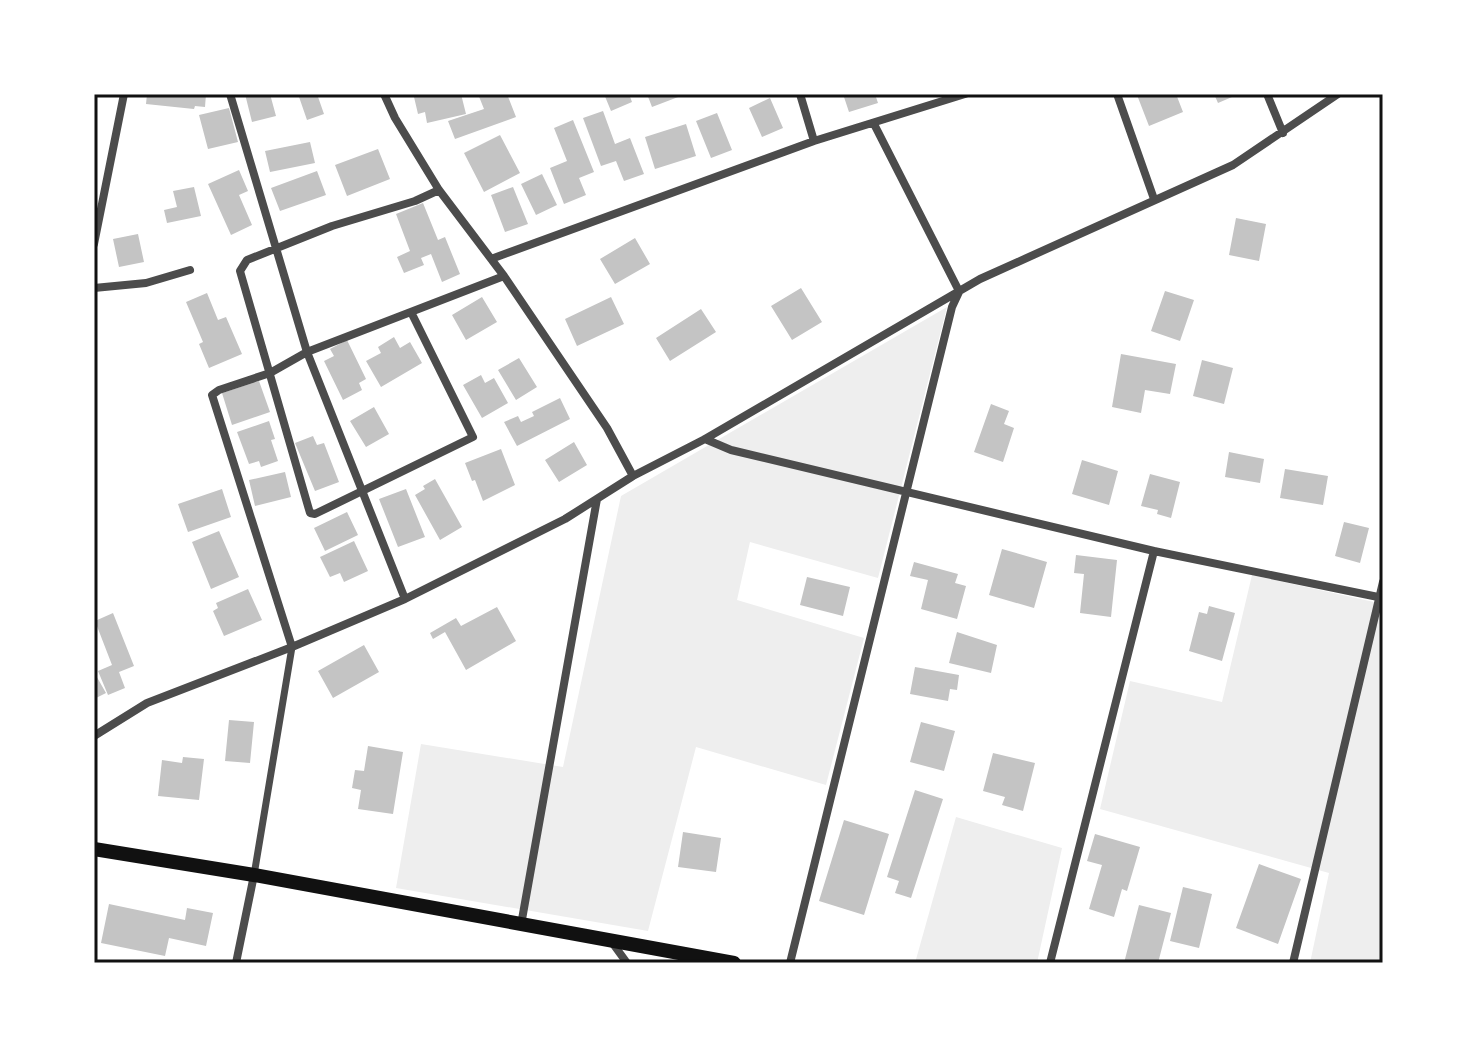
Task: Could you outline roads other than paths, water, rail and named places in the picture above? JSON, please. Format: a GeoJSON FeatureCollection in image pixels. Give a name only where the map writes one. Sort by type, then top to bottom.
{"type":"FeatureCollection","features":[{"type":"Feature","properties":{"kind":"main road"},"geometry":{"type":"LineString","coordinates":[[94,849],[254,875],[734,963]]}},
{"type":"Feature","properties":{"kind":"street"},"geometry":{"type":"LineString","coordinates":[[94,244],[124,94]]}},
{"type":"Feature","properties":{"kind":"street"},"geometry":{"type":"LineString","coordinates":[[230,94],[307,352],[405,599]]}},
{"type":"Feature","properties":{"kind":"street"},"geometry":{"type":"LineString","coordinates":[[384,94],[439,190],[504,276],[607,428],[633,476]]}},
{"type":"Feature","properties":{"kind":"street"},"geometry":{"type":"LineString","coordinates":[[800,94],[814,141]]}},
{"type":"Feature","properties":{"kind":"street"},"geometry":{"type":"LineString","coordinates":[[491,259],[814,141],[965,94]]}},
{"type":"Feature","properties":{"kind":"street"},"geometry":{"type":"LineString","coordinates":[[1117,94],[1154,199]]}},
{"type":"Feature","properties":{"kind":"street"},"geometry":{"type":"LineString","coordinates":[[1267,94],[1283,133]]}},
{"type":"Feature","properties":{"kind":"street"},"geometry":{"type":"LineString","coordinates":[[94,736],[160,698],[405,599],[565,519],[633,476],[705,439],[1005,266],[1233,165],[1338,94]]}},
{"type":"Feature","properties":{"kind":"street"},"geometry":{"type":"LineString","coordinates":[[874,124],[959,291]]}},
{"type":"Feature","properties":{"kind":"street"},"geometry":{"type":"LineString","coordinates":[[412,314],[473,437],[315,514],[307,508],[240,271],[247,260],[332,226],[415,201],[439,190]]}},
{"type":"Feature","properties":{"kind":"street"},"geometry":{"type":"LineString","coordinates":[[94,288],[146,283],[190,270]]}},
{"type":"Feature","properties":{"kind":"street"},"geometry":{"type":"LineString","coordinates":[[236,963],[269,798],[292,647],[212,395],[270,373],[307,352],[504,276]]}},
{"type":"Feature","properties":{"kind":"street"},"geometry":{"type":"LineString","coordinates":[[790,963],[952,307],[959,291]]}},
{"type":"Feature","properties":{"kind":"street"},"geometry":{"type":"LineString","coordinates":[[705,439],[731,450],[1154,551],[1381,598]]}},
{"type":"Feature","properties":{"kind":"street"},"geometry":{"type":"LineString","coordinates":[[521,925],[597,499]]}},
{"type":"Feature","properties":{"kind":"street"},"geometry":{"type":"LineString","coordinates":[[1050,963],[1154,551]]}},
{"type":"Feature","properties":{"kind":"street"},"geometry":{"type":"LineString","coordinates":[[1293,963],[1383,582]]}},
{"type":"Feature","properties":{"kind":"street"},"geometry":{"type":"LineString","coordinates":[[611,941],[627,963]]}}]}
